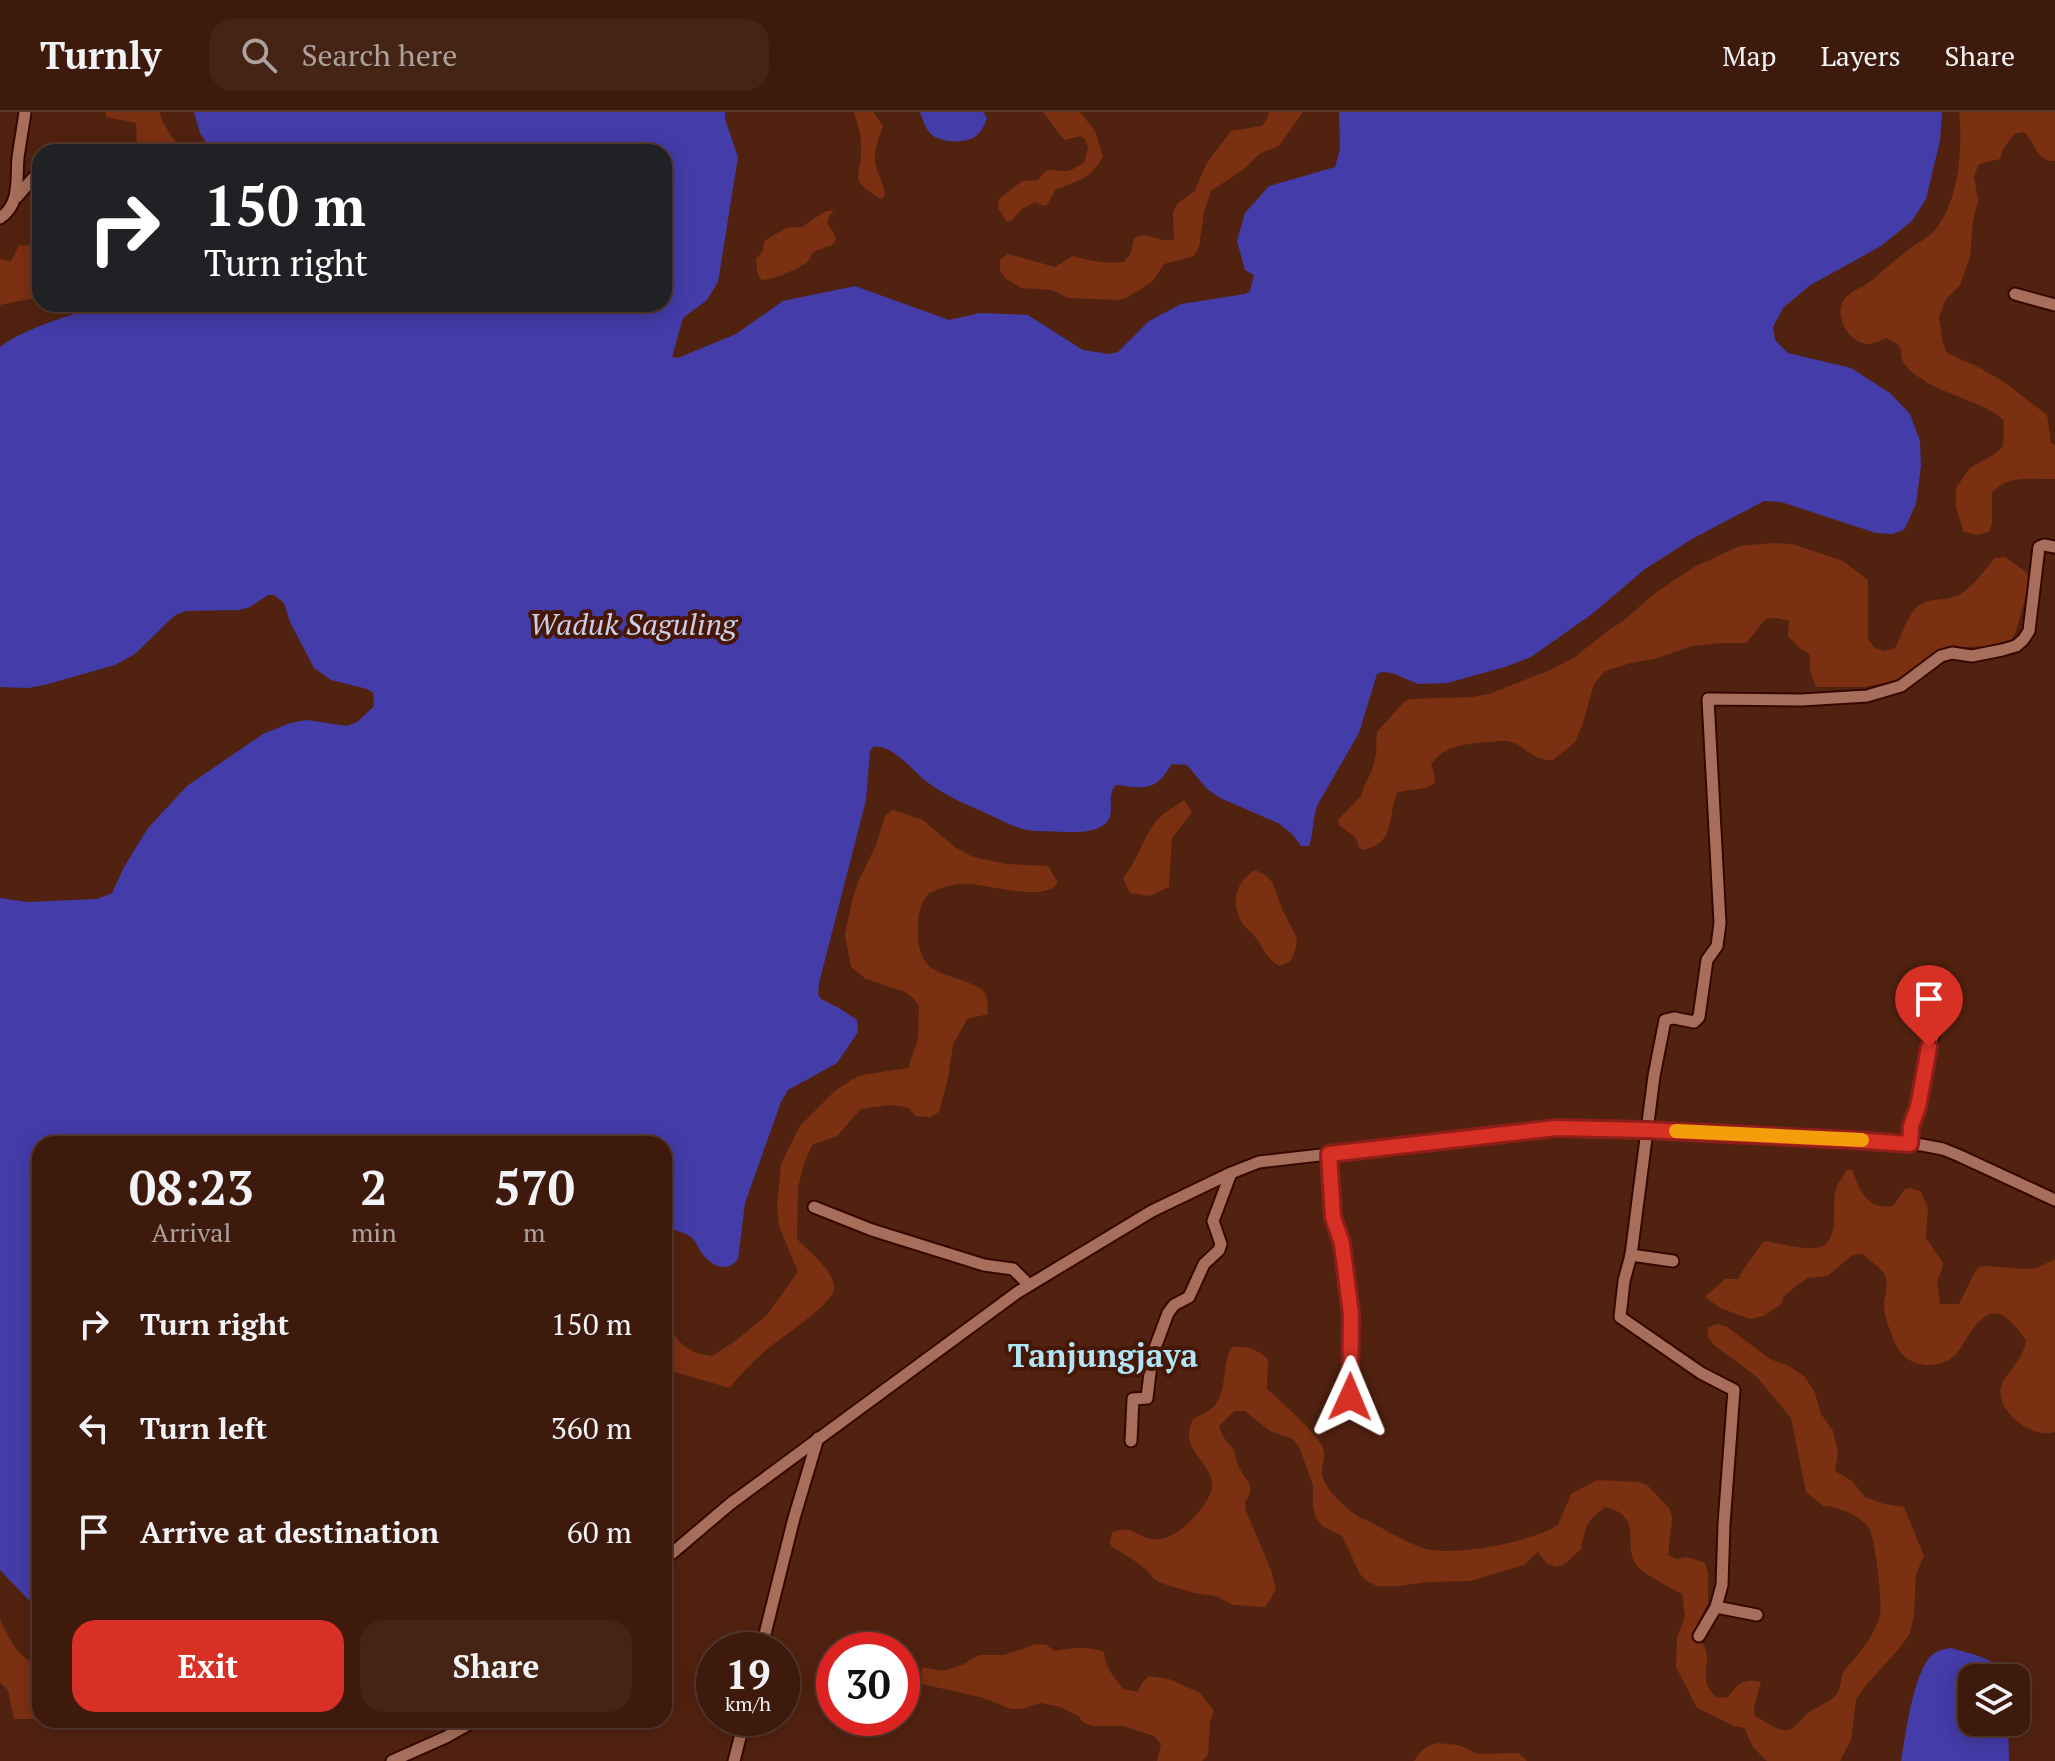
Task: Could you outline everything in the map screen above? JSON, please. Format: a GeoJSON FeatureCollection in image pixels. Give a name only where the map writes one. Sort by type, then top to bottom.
{"type":"FeatureCollection","features":[{"type":"Feature","properties":{"kind":"street"},"geometry":{"type":"LineString","coordinates":[[0,218],[12,207],[15,198],[25,112]]}},
{"type":"Feature","properties":{"kind":"street"},"geometry":{"type":"LineString","coordinates":[[15,198],[32,179]]}},
{"type":"Feature","properties":{"kind":"street"},"geometry":{"type":"LineString","coordinates":[[2015,294],[2055,305]]}},
{"type":"Feature","properties":{"kind":"street"},"geometry":{"type":"LineString","coordinates":[[1699,1636],[1716,1607],[1722,1585],[1734,1390],[1701,1373],[1620,1317],[1656,1061],[1665,1020],[1674,1018],[1694,1022],[1699,1017],[1707,960],[1717,946],[1720,923],[1708,699],[1802,700],[1867,696],[1901,686],[1948,653],[1972,656],[2016,646],[2029,631],[2039,547],[2055,547]]}},
{"type":"Feature","properties":{"kind":"street"},"geometry":{"type":"LineString","coordinates":[[1910,1144],[1911,1126],[1935,1031]]}},
{"type":"Feature","properties":{"kind":"street"},"geometry":{"type":"LineString","coordinates":[[672,1553],[730,1504],[1029,1285],[1152,1211],[1259,1162],[1556,1128],[1646,1130],[1852,1140],[1943,1149],[2055,1200]]}},
{"type":"Feature","properties":{"kind":"street"},"geometry":{"type":"LineString","coordinates":[[1329,1154],[1333,1217],[1342,1244],[1351,1314],[1350,1397]]}},
{"type":"Feature","properties":{"kind":"street"},"geometry":{"type":"LineString","coordinates":[[1131,1441],[1133,1399],[1147,1398],[1152,1356],[1168,1313],[1174,1305],[1189,1297],[1204,1264],[1219,1250],[1221,1244],[1213,1221],[1231,1173]]}},
{"type":"Feature","properties":{"kind":"street"},"geometry":{"type":"LineString","coordinates":[[814,1207],[872,1230],[984,1265],[1013,1269],[1029,1285]]}},
{"type":"Feature","properties":{"kind":"street"},"geometry":{"type":"LineString","coordinates":[[1631,1255],[1673,1261]]}},
{"type":"Feature","properties":{"kind":"street"},"geometry":{"type":"LineString","coordinates":[[766,1632],[794,1518],[819,1438]]}},
{"type":"Feature","properties":{"kind":"street"},"geometry":{"type":"LineString","coordinates":[[1716,1607],[1757,1615]]}},
{"type":"Feature","properties":{"kind":"street"},"geometry":{"type":"LineString","coordinates":[[392,1761],[462,1728]]}},
{"type":"Feature","properties":{"kind":"street"},"geometry":{"type":"LineString","coordinates":[[734,1761],[740,1736]]}},
{"type":"Feature","properties":{"kind":"shaded area"},"geometry":{"type":"Polygon","coordinates":[[[106,112],[159,112],[178,144],[137,144],[136,123],[106,117],[106,112]]]}},
{"type":"Feature","properties":{"kind":"shaded area"},"geometry":{"type":"Polygon","coordinates":[[[854,112],[873,112],[883,126],[875,154],[885,195],[882,199],[863,187],[858,176],[861,141],[854,112]]]}},
{"type":"Feature","properties":{"kind":"shaded area"},"geometry":{"type":"Polygon","coordinates":[[[1043,112],[1080,112],[1095,131],[1103,156],[1089,175],[1055,190],[1048,204],[1044,206],[1035,202],[1022,209],[1011,221],[1006,221],[998,208],[999,199],[1022,181],[1038,180],[1046,171],[1071,170],[1084,163],[1088,148],[1085,139],[1081,136],[1064,140],[1043,112]]]}},
{"type":"Feature","properties":{"kind":"shaded area"},"geometry":{"type":"Polygon","coordinates":[[[1269,112],[1303,112],[1279,146],[1259,154],[1244,169],[1211,191],[1204,212],[1199,247],[1194,256],[1164,264],[1152,282],[1128,297],[1119,300],[1068,298],[1052,290],[1021,288],[1005,278],[1000,270],[1000,260],[1008,254],[1055,267],[1073,256],[1098,262],[1124,262],[1131,253],[1134,238],[1144,236],[1174,240],[1173,212],[1178,203],[1194,192],[1207,163],[1231,131],[1262,126],[1269,112]]]}},
{"type":"Feature","properties":{"kind":"shaded area"},"geometry":{"type":"Polygon","coordinates":[[[1959,112],[2055,112],[2055,161],[2040,155],[2024,132],[2014,134],[2000,159],[1979,164],[1974,176],[1978,201],[1970,257],[1960,285],[1946,299],[1939,317],[1947,353],[2004,382],[2047,415],[2051,443],[2055,445],[2055,479],[2013,480],[1998,487],[1992,493],[1989,532],[1978,535],[1964,532],[1956,508],[1956,488],[1970,468],[2003,446],[2004,421],[1990,410],[1926,382],[1906,366],[1900,347],[1893,341],[1886,338],[1869,344],[1856,340],[1846,330],[1840,309],[1848,296],[1929,236],[1942,219],[1957,174],[1959,112]]]}},
{"type":"Feature","properties":{"kind":"shaded area"},"geometry":{"type":"Polygon","coordinates":[[[834,210],[828,219],[836,240],[832,245],[813,252],[806,263],[791,271],[761,279],[756,259],[763,251],[764,241],[786,228],[802,227],[824,212],[834,210]]]}},
{"type":"Feature","properties":{"kind":"shaded area"},"geometry":{"type":"Polygon","coordinates":[[[19,245],[32,246],[32,299],[0,305],[0,259],[11,261],[19,245]]]}},
{"type":"Feature","properties":{"kind":"shaded area"},"geometry":{"type":"Polygon","coordinates":[[[1792,544],[1843,561],[1868,580],[1868,639],[1875,648],[1885,651],[1895,648],[1907,622],[1920,604],[1959,595],[1995,558],[2005,557],[2026,572],[2030,581],[2011,640],[1997,646],[1949,649],[1900,680],[1863,687],[1816,687],[1810,670],[1810,654],[1788,636],[1789,621],[1772,618],[1763,622],[1746,643],[1692,646],[1605,671],[1594,684],[1575,742],[1553,760],[1539,758],[1507,741],[1457,747],[1443,753],[1431,764],[1435,783],[1397,793],[1389,828],[1374,847],[1363,850],[1356,838],[1339,825],[1338,820],[1361,796],[1372,771],[1377,732],[1405,701],[1489,694],[1550,670],[1575,657],[1655,593],[1694,567],[1740,546],[1792,544]]]}},
{"type":"Feature","properties":{"kind":"shaded area"},"geometry":{"type":"Polygon","coordinates":[[[1184,800],[1192,812],[1172,838],[1169,887],[1150,896],[1130,893],[1123,878],[1147,834],[1160,817],[1184,800]]]}},
{"type":"Feature","properties":{"kind":"shaded area"},"geometry":{"type":"Polygon","coordinates":[[[893,810],[923,820],[956,848],[973,857],[1006,864],[1048,866],[1058,883],[1039,892],[960,884],[929,893],[918,918],[922,957],[937,971],[983,990],[988,1014],[967,1019],[953,1045],[939,1112],[930,1117],[916,1116],[909,1108],[900,1106],[861,1109],[837,1136],[812,1145],[798,1188],[797,1239],[830,1274],[834,1288],[832,1295],[816,1312],[765,1351],[730,1388],[672,1371],[672,1331],[688,1348],[712,1356],[767,1315],[798,1272],[779,1226],[777,1206],[781,1164],[800,1126],[836,1090],[853,1079],[908,1068],[918,1039],[919,1006],[905,992],[866,979],[851,967],[845,935],[858,882],[876,845],[885,816],[893,810]]]}},
{"type":"Feature","properties":{"kind":"shaded area"},"geometry":{"type":"Polygon","coordinates":[[[1255,870],[1272,882],[1297,938],[1291,961],[1280,966],[1243,924],[1237,909],[1239,887],[1255,870]]]}},
{"type":"Feature","properties":{"kind":"shaded area"},"geometry":{"type":"Polygon","coordinates":[[[1847,1170],[1852,1170],[1865,1197],[1876,1205],[1893,1206],[1905,1189],[1921,1192],[1928,1208],[1926,1238],[1943,1263],[1937,1281],[1940,1304],[1959,1304],[1978,1268],[2037,1268],[2055,1259],[2055,1432],[2041,1433],[2023,1426],[2010,1415],[2001,1399],[2003,1382],[2024,1350],[2026,1340],[2011,1322],[1996,1314],[1989,1315],[1976,1325],[1950,1359],[1928,1365],[1913,1362],[1898,1349],[1888,1323],[1884,1306],[1885,1275],[1863,1254],[1853,1255],[1827,1276],[1808,1278],[1800,1283],[1784,1296],[1781,1304],[1764,1316],[1750,1319],[1720,1308],[1705,1297],[1725,1279],[1738,1279],[1764,1241],[1815,1248],[1829,1241],[1834,1226],[1836,1190],[1847,1170]]]}},
{"type":"Feature","properties":{"kind":"shaded area"},"geometry":{"type":"Polygon","coordinates":[[[1718,1324],[1727,1327],[1770,1359],[1789,1366],[1805,1377],[1815,1393],[1821,1414],[1833,1431],[1838,1452],[1835,1471],[1852,1481],[1865,1497],[1904,1507],[1924,1556],[1916,1574],[1910,1633],[1856,1700],[1851,1740],[1840,1761],[1767,1761],[1753,1747],[1744,1728],[1697,1708],[1676,1667],[1677,1638],[1685,1616],[1682,1594],[1650,1576],[1635,1563],[1629,1524],[1618,1511],[1606,1507],[1588,1525],[1581,1549],[1557,1567],[1547,1564],[1538,1552],[1524,1565],[1470,1581],[1377,1586],[1360,1574],[1342,1536],[1322,1526],[1315,1516],[1313,1485],[1293,1439],[1270,1431],[1245,1411],[1234,1411],[1219,1426],[1250,1487],[1245,1502],[1246,1511],[1271,1570],[1276,1590],[1265,1607],[1234,1605],[1215,1596],[1164,1584],[1110,1543],[1112,1533],[1123,1530],[1147,1538],[1165,1538],[1182,1529],[1202,1507],[1211,1491],[1212,1482],[1192,1446],[1189,1435],[1193,1419],[1217,1403],[1232,1347],[1252,1349],[1268,1360],[1267,1389],[1321,1444],[1324,1456],[1322,1475],[1332,1493],[1359,1517],[1420,1547],[1450,1551],[1510,1543],[1558,1525],[1571,1494],[1597,1480],[1639,1482],[1648,1486],[1670,1509],[1672,1519],[1668,1555],[1705,1563],[1708,1603],[1693,1632],[1705,1648],[1706,1679],[1711,1692],[1718,1698],[1728,1697],[1742,1683],[1761,1682],[1754,1707],[1755,1716],[1776,1728],[1790,1729],[1837,1694],[1844,1671],[1876,1626],[1880,1615],[1880,1598],[1874,1546],[1870,1530],[1862,1520],[1842,1510],[1823,1506],[1806,1492],[1791,1418],[1757,1377],[1714,1345],[1708,1337],[1708,1327],[1718,1324]]]}},
{"type":"Feature","properties":{"kind":"shaded area"},"geometry":{"type":"Polygon","coordinates":[[[0,1619],[11,1641],[32,1662],[32,1719],[14,1719],[8,1690],[0,1683],[0,1619]]]}},
{"type":"Feature","properties":{"kind":"shaded area"},"geometry":{"type":"Polygon","coordinates":[[[1036,1644],[1046,1645],[1055,1651],[1080,1648],[1104,1652],[1108,1668],[1123,1689],[1138,1692],[1149,1676],[1169,1679],[1200,1693],[1214,1711],[1210,1721],[1208,1755],[1202,1761],[1157,1761],[1161,1744],[1154,1736],[1123,1726],[1093,1726],[1060,1707],[1041,1703],[1011,1709],[984,1698],[922,1684],[922,1667],[942,1671],[962,1665],[979,1655],[1004,1655],[1036,1644]]]}},
{"type":"Feature","properties":{"kind":"shaded area"},"geometry":{"type":"Polygon","coordinates":[[[1437,1743],[1458,1745],[1478,1754],[1518,1753],[1527,1761],[1414,1761],[1424,1749],[1437,1743]]]}},
{"type":"Feature","properties":{"kind":"water","name":"Waduk Saguling"},"geometry":{"type":"Polygon","coordinates":[[[194,112],[725,112],[738,157],[718,282],[707,300],[683,318],[672,357],[678,358],[736,334],[783,301],[855,286],[949,320],[980,313],[1028,315],[1083,350],[1109,354],[1118,352],[1149,321],[1181,304],[1250,291],[1254,275],[1245,270],[1237,241],[1245,213],[1269,186],[1335,167],[1340,149],[1339,112],[1942,112],[1940,141],[1926,199],[1912,221],[1881,246],[1809,286],[1783,308],[1773,327],[1775,340],[1788,353],[1851,368],[1890,393],[1910,414],[1920,441],[1921,466],[1916,504],[1904,530],[1892,534],[1876,533],[1781,502],[1764,501],[1692,539],[1645,569],[1592,614],[1531,657],[1447,683],[1418,684],[1392,673],[1377,674],[1359,733],[1318,804],[1309,846],[1301,846],[1278,823],[1220,798],[1207,789],[1187,765],[1172,764],[1160,780],[1150,786],[1116,785],[1111,794],[1108,820],[1096,829],[1080,832],[1036,831],[1014,826],[951,797],[927,782],[894,753],[873,747],[870,751],[866,800],[818,994],[821,999],[857,1020],[858,1032],[837,1063],[788,1090],[781,1102],[745,1203],[738,1259],[729,1266],[714,1264],[691,1237],[672,1230],[672,1136],[32,1136],[32,1604],[0,1570],[0,898],[27,902],[97,899],[112,893],[148,828],[187,786],[263,734],[307,720],[347,726],[357,722],[374,706],[373,693],[367,689],[331,680],[314,668],[290,622],[284,603],[274,595],[239,610],[185,611],[174,616],[135,654],[115,665],[29,688],[0,687],[0,347],[36,328],[80,312],[672,312],[672,144],[207,144],[194,112]]]}},
{"type":"Feature","properties":{"kind":"water"},"geometry":{"type":"Polygon","coordinates":[[[920,112],[983,112],[987,118],[973,138],[948,141],[930,133],[920,112]]]}},
{"type":"Feature","properties":{"kind":"water"},"geometry":{"type":"Polygon","coordinates":[[[1951,1648],[1995,1664],[1958,1664],[1958,1736],[2008,1736],[2009,1761],[1901,1761],[1918,1680],[1929,1658],[1951,1648]]]}},
{"type":"Feature","properties":{"kind":"slow traffic"},"geometry":{"type":"LineString","coordinates":[[1676,1131],[1862,1140]]}},
{"type":"Feature","properties":{"kind":"district","name":"Tanjungjaya"},"geometry":{"type":"Point","coordinates":[1103,1355]}},
{"type":"Feature","properties":{"kind":"route"},"geometry":{"type":"LineString","coordinates":[[1350,1397],[1351,1314],[1342,1244],[1333,1217],[1329,1154],[1556,1128],[1910,1144],[1911,1126],[1918,1107],[1929,1047]]}}]}
